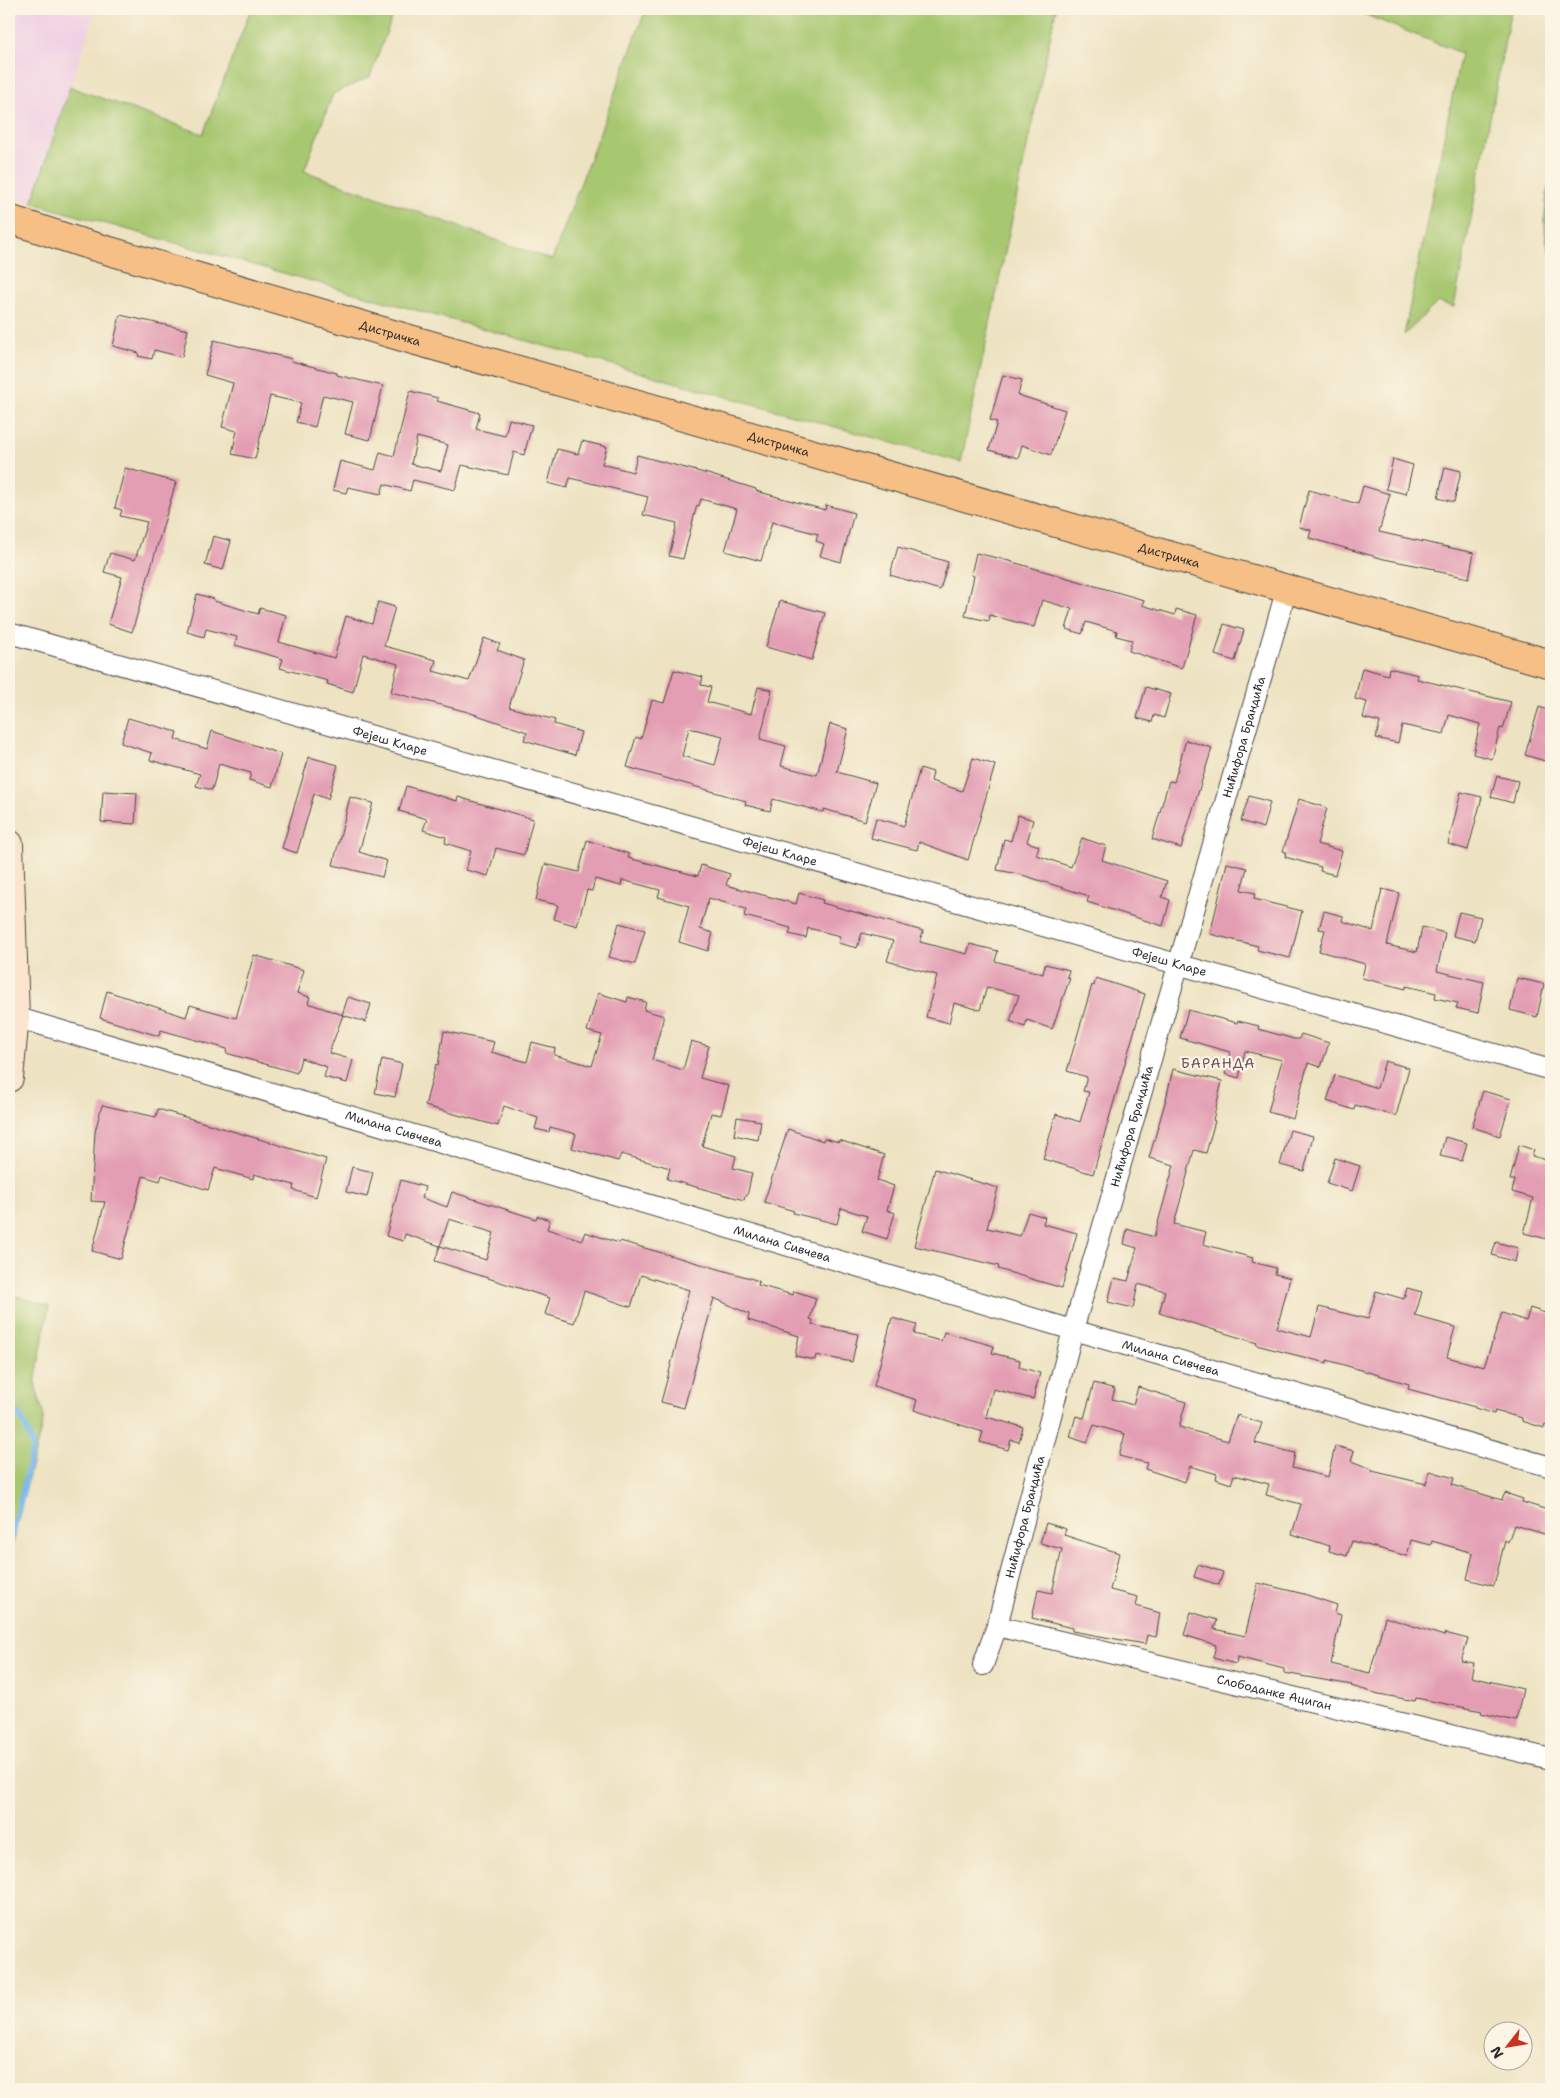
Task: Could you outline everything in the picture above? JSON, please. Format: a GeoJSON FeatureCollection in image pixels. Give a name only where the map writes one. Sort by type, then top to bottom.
{"type":"FeatureCollection","features":[{"type":"Feature","properties":{"kind":"main road","name":"Дистричка"},"geometry":{"type":"LineString","coordinates":[[9,218],[79,242],[406,338],[1551,664]]}},
{"type":"Feature","properties":{"kind":"main road"},"geometry":{"type":"LineString","coordinates":[[9,844],[15,1017],[9,1078]]}},
{"type":"Feature","properties":{"kind":"street","name":"Нићифора Брандића"},"geometry":{"type":"LineString","coordinates":[[982,1665],[997,1626],[1073,1330],[1287,588]]}},
{"type":"Feature","properties":{"kind":"street","name":"Фејеш Кларе"},"geometry":{"type":"LineString","coordinates":[[9,633],[1551,1070]]}},
{"type":"Feature","properties":{"kind":"street","name":"Милана Сивчева"},"geometry":{"type":"LineString","coordinates":[[15,1017],[1073,1330],[1551,1467]]}},
{"type":"Feature","properties":{"kind":"street","name":"Слободанке Ациган"},"geometry":{"type":"LineString","coordinates":[[997,1626],[1551,1760]]}},
{"type":"Feature","properties":{"kind":"shaded area"},"geometry":{"type":"Polygon","coordinates":[[[9,9],[96,9],[32,203],[9,195],[9,9]]]}},
{"type":"Feature","properties":{"kind":"green space"},"geometry":{"type":"Polygon","coordinates":[[[251,9],[395,9],[370,77],[333,94],[304,171],[552,260],[646,9],[1056,9],[961,462],[32,203],[70,87],[203,134],[251,9]]]}},
{"type":"Feature","properties":{"kind":"green space"},"geometry":{"type":"Polygon","coordinates":[[[1351,9],[1511,9],[1454,307],[1438,302],[1404,335],[1461,53],[1351,9]]]}},
{"type":"Feature","properties":{"kind":"green space"},"geometry":{"type":"Polygon","coordinates":[[[1551,174],[1551,254],[1545,226],[1547,193],[1551,174]]]}},
{"type":"Feature","properties":{"kind":"green space"},"geometry":{"type":"Polygon","coordinates":[[[9,1294],[49,1306],[35,1383],[44,1417],[9,1555],[9,1294]]]}},
{"type":"Feature","properties":{"kind":"building"},"geometry":{"type":"Polygon","coordinates":[[[120,315],[188,330],[182,357],[154,350],[152,359],[138,356],[139,353],[113,346],[120,315]]]}},
{"type":"Feature","properties":{"kind":"building"},"geometry":{"type":"Polygon","coordinates":[[[214,340],[292,359],[291,361],[337,373],[337,375],[383,386],[370,440],[345,434],[353,402],[323,395],[315,427],[296,422],[301,403],[270,396],[255,459],[232,454],[237,431],[222,427],[233,383],[205,375],[214,340]]]}},
{"type":"Feature","properties":{"kind":"building"},"geometry":{"type":"Polygon","coordinates":[[[1003,375],[1022,380],[1018,395],[1065,410],[1051,455],[1022,445],[1018,458],[989,450],[997,422],[990,420],[1003,375]]]}},
{"type":"Feature","properties":{"kind":"building"},"geometry":{"type":"Polygon","coordinates":[[[410,391],[438,398],[437,401],[480,413],[476,429],[505,436],[509,419],[532,425],[524,455],[514,452],[508,475],[462,465],[455,490],[413,480],[410,491],[384,484],[381,494],[348,487],[346,493],[333,490],[340,461],[375,470],[380,452],[394,456],[410,391]],[[417,437],[411,464],[441,471],[448,445],[417,437]]]}},
{"type":"Feature","properties":{"kind":"building"},"geometry":{"type":"Polygon","coordinates":[[[582,441],[607,447],[602,464],[633,472],[637,455],[708,474],[756,489],[756,491],[825,510],[826,505],[854,513],[841,562],[820,556],[824,544],[816,541],[818,534],[772,522],[761,561],[725,551],[737,509],[701,499],[699,506],[697,505],[683,559],[669,556],[677,523],[643,515],[648,497],[570,478],[567,488],[548,483],[557,449],[578,454],[582,441]]]}},
{"type":"Feature","properties":{"kind":"building"},"geometry":{"type":"Polygon","coordinates":[[[1393,459],[1413,465],[1406,494],[1386,489],[1393,459]]]}},
{"type":"Feature","properties":{"kind":"building"},"geometry":{"type":"Polygon","coordinates":[[[1445,467],[1461,471],[1454,502],[1438,498],[1445,467]]]}},
{"type":"Feature","properties":{"kind":"building"},"geometry":{"type":"Polygon","coordinates":[[[125,468],[176,482],[132,632],[108,624],[122,577],[104,572],[110,553],[135,560],[147,522],[120,516],[122,510],[115,508],[125,468]]]}},
{"type":"Feature","properties":{"kind":"building"},"geometry":{"type":"Polygon","coordinates":[[[1363,486],[1390,494],[1379,532],[1474,553],[1469,578],[1384,559],[1309,538],[1311,530],[1299,527],[1309,490],[1358,504],[1363,486]]]}},
{"type":"Feature","properties":{"kind":"building"},"geometry":{"type":"Polygon","coordinates":[[[213,536],[231,541],[223,570],[205,565],[213,536]]]}},
{"type":"Feature","properties":{"kind":"building"},"geometry":{"type":"Polygon","coordinates":[[[898,547],[948,562],[940,590],[890,575],[898,547]]]}},
{"type":"Feature","properties":{"kind":"building"},"geometry":{"type":"Polygon","coordinates":[[[976,553],[1144,600],[1142,605],[1175,615],[1176,609],[1197,615],[1182,668],[1129,651],[1132,640],[1116,636],[1117,631],[1086,622],[1082,634],[1066,629],[1072,609],[1042,600],[1034,627],[990,615],[989,621],[965,616],[974,576],[971,575],[976,553]]]}},
{"type":"Feature","properties":{"kind":"building"},"geometry":{"type":"Polygon","coordinates":[[[197,594],[258,614],[260,608],[286,615],[279,642],[334,658],[346,616],[372,624],[378,602],[395,607],[384,646],[436,660],[433,671],[469,681],[484,638],[500,644],[497,650],[524,660],[509,707],[555,720],[554,724],[581,732],[575,755],[524,740],[527,732],[468,712],[391,692],[398,664],[363,654],[353,692],[327,684],[328,681],[280,668],[283,659],[235,645],[237,637],[206,629],[204,637],[187,632],[197,594]]]}},
{"type":"Feature","properties":{"kind":"building"},"geometry":{"type":"Polygon","coordinates":[[[780,601],[825,613],[812,660],[766,647],[780,601]]]}},
{"type":"Feature","properties":{"kind":"building"},"geometry":{"type":"Polygon","coordinates":[[[1224,624],[1244,630],[1235,661],[1215,655],[1224,624]]]}},
{"type":"Feature","properties":{"kind":"building"},"geometry":{"type":"Polygon","coordinates":[[[1362,668],[1388,675],[1389,668],[1418,675],[1417,679],[1511,702],[1503,729],[1500,728],[1492,759],[1473,754],[1480,724],[1449,715],[1444,734],[1402,725],[1398,743],[1376,738],[1380,722],[1363,718],[1367,702],[1355,699],[1362,668]]]}},
{"type":"Feature","properties":{"kind":"building"},"geometry":{"type":"Polygon","coordinates":[[[674,670],[703,677],[701,685],[711,687],[707,702],[751,714],[758,687],[772,690],[760,739],[786,746],[781,766],[817,775],[830,724],[848,729],[837,772],[876,783],[865,821],[824,809],[823,812],[773,799],[770,811],[745,805],[746,801],[627,767],[636,737],[641,739],[652,700],[664,703],[674,670]],[[689,728],[682,756],[715,765],[723,736],[689,728]]]}},
{"type":"Feature","properties":{"kind":"building"},"geometry":{"type":"Polygon","coordinates":[[[1146,687],[1171,694],[1164,718],[1154,715],[1152,722],[1137,718],[1146,687]]]}},
{"type":"Feature","properties":{"kind":"building"},"geometry":{"type":"Polygon","coordinates":[[[1539,707],[1551,711],[1551,740],[1545,761],[1525,755],[1539,707]]]}},
{"type":"Feature","properties":{"kind":"building"},"geometry":{"type":"Polygon","coordinates":[[[128,718],[177,732],[175,739],[207,749],[212,731],[281,754],[272,787],[249,780],[251,773],[219,764],[212,790],[196,786],[200,774],[150,760],[152,753],[121,743],[128,718]]]}},
{"type":"Feature","properties":{"kind":"building"},"geometry":{"type":"Polygon","coordinates":[[[1186,740],[1212,748],[1181,848],[1152,839],[1169,781],[1174,782],[1186,740]]]}},
{"type":"Feature","properties":{"kind":"building"},"geometry":{"type":"Polygon","coordinates":[[[309,757],[338,765],[328,799],[314,794],[297,853],[282,848],[309,757]]]}},
{"type":"Feature","properties":{"kind":"building"},"geometry":{"type":"Polygon","coordinates":[[[973,758],[995,765],[968,860],[919,842],[917,850],[871,838],[876,818],[904,826],[920,768],[933,772],[931,781],[962,791],[973,758]]]}},
{"type":"Feature","properties":{"kind":"building"},"geometry":{"type":"Polygon","coordinates":[[[1497,776],[1518,781],[1513,803],[1491,797],[1497,776]]]}},
{"type":"Feature","properties":{"kind":"building"},"geometry":{"type":"Polygon","coordinates":[[[406,786],[457,801],[458,797],[533,819],[524,855],[496,848],[488,876],[466,870],[471,851],[445,843],[446,837],[423,830],[427,819],[399,811],[406,786]]]}},
{"type":"Feature","properties":{"kind":"building"},"geometry":{"type":"Polygon","coordinates":[[[103,791],[137,793],[135,824],[101,822],[103,791]]]}},
{"type":"Feature","properties":{"kind":"building"},"geometry":{"type":"Polygon","coordinates":[[[1461,792],[1482,797],[1468,850],[1448,844],[1461,792]]]}},
{"type":"Feature","properties":{"kind":"building"},"geometry":{"type":"Polygon","coordinates":[[[1249,796],[1270,802],[1263,828],[1241,821],[1249,796]]]}},
{"type":"Feature","properties":{"kind":"building"},"geometry":{"type":"Polygon","coordinates":[[[350,797],[373,803],[359,852],[387,861],[382,877],[333,865],[350,797]]]}},
{"type":"Feature","properties":{"kind":"building"},"geometry":{"type":"Polygon","coordinates":[[[1299,799],[1327,808],[1317,844],[1342,851],[1335,875],[1320,871],[1321,867],[1285,857],[1286,852],[1283,851],[1299,799]]]}},
{"type":"Feature","properties":{"kind":"building"},"geometry":{"type":"Polygon","coordinates":[[[1018,815],[1033,820],[1027,842],[1039,846],[1036,855],[1071,867],[1082,838],[1106,846],[1102,860],[1167,881],[1162,897],[1170,900],[1163,926],[1087,902],[1089,896],[1019,874],[997,870],[1004,839],[1011,841],[1018,815]]]}},
{"type":"Feature","properties":{"kind":"building"},"geometry":{"type":"Polygon","coordinates":[[[587,840],[629,854],[628,858],[698,876],[701,865],[730,874],[726,885],[796,904],[799,893],[823,900],[822,903],[923,931],[920,942],[967,954],[970,944],[998,951],[995,961],[1043,974],[1045,964],[1069,970],[1067,977],[1070,978],[1052,1029],[1027,1020],[1025,1027],[1010,1021],[1019,995],[987,987],[980,1010],[954,1003],[949,1023],[926,1017],[937,975],[887,961],[893,941],[862,933],[857,948],[838,943],[840,936],[808,928],[806,938],[789,934],[791,928],[744,916],[746,909],[709,898],[700,929],[713,933],[708,951],[679,942],[689,906],[658,897],[660,890],[622,880],[621,886],[595,879],[592,891],[587,890],[577,926],[554,919],[558,905],[536,900],[545,864],[579,872],[587,840]]]}},
{"type":"Feature","properties":{"kind":"building"},"geometry":{"type":"Polygon","coordinates":[[[1227,863],[1247,868],[1241,890],[1255,893],[1254,899],[1302,911],[1290,958],[1257,950],[1258,946],[1210,934],[1227,863]]]}},
{"type":"Feature","properties":{"kind":"building"},"geometry":{"type":"Polygon","coordinates":[[[1382,889],[1399,893],[1387,945],[1417,952],[1422,927],[1445,933],[1437,971],[1484,982],[1478,1013],[1456,1008],[1458,1003],[1435,998],[1436,993],[1406,986],[1406,989],[1362,978],[1365,964],[1319,951],[1325,930],[1319,929],[1324,911],[1343,916],[1342,921],[1373,931],[1382,889]]]}},
{"type":"Feature","properties":{"kind":"building"},"geometry":{"type":"Polygon","coordinates":[[[1459,912],[1481,917],[1475,941],[1453,936],[1459,912]]]}},
{"type":"Feature","properties":{"kind":"building"},"geometry":{"type":"Polygon","coordinates":[[[619,923],[645,930],[635,964],[609,957],[619,923]]]}},
{"type":"Feature","properties":{"kind":"building"},"geometry":{"type":"Polygon","coordinates":[[[254,955],[304,970],[297,993],[310,997],[308,1003],[343,1015],[329,1053],[353,1060],[347,1083],[324,1077],[327,1067],[301,1058],[297,1073],[226,1053],[227,1049],[161,1030],[159,1036],[100,1018],[107,991],[186,1017],[190,1005],[236,1018],[254,955]]]}},
{"type":"Feature","properties":{"kind":"building"},"geometry":{"type":"Polygon","coordinates":[[[1096,978],[1145,994],[1093,1174],[1043,1159],[1056,1114],[1080,1122],[1089,1092],[1083,1091],[1087,1077],[1067,1071],[1092,985],[1094,986],[1096,978]]]}},
{"type":"Feature","properties":{"kind":"building"},"geometry":{"type":"Polygon","coordinates":[[[1517,978],[1544,984],[1537,1017],[1510,1010],[1517,978]]]}},
{"type":"Feature","properties":{"kind":"building"},"geometry":{"type":"Polygon","coordinates":[[[598,993],[627,1002],[628,997],[646,1002],[644,1010],[664,1016],[652,1060],[683,1070],[691,1041],[709,1046],[700,1078],[729,1086],[721,1115],[711,1113],[702,1146],[736,1156],[733,1168],[752,1173],[747,1196],[745,1196],[744,1200],[667,1179],[670,1168],[621,1154],[618,1161],[572,1148],[576,1134],[550,1127],[549,1132],[535,1129],[538,1118],[504,1106],[498,1126],[425,1106],[436,1064],[438,1065],[444,1031],[494,1042],[491,1052],[527,1062],[532,1042],[555,1048],[554,1055],[592,1066],[602,1035],[587,1031],[598,993]]]}},
{"type":"Feature","properties":{"kind":"building"},"geometry":{"type":"Polygon","coordinates":[[[348,997],[371,1004],[366,1022],[342,1015],[348,997]]]}},
{"type":"Feature","properties":{"kind":"building"},"geometry":{"type":"Polygon","coordinates":[[[1188,1010],[1237,1023],[1238,1021],[1259,1026],[1258,1029],[1294,1039],[1299,1039],[1301,1034],[1329,1043],[1321,1067],[1308,1063],[1293,1119],[1268,1112],[1282,1060],[1245,1051],[1239,1078],[1225,1074],[1230,1052],[1180,1038],[1188,1010]]]}},
{"type":"Feature","properties":{"kind":"building"},"geometry":{"type":"Polygon","coordinates":[[[382,1059],[402,1064],[395,1097],[375,1093],[382,1059]]]}},
{"type":"Feature","properties":{"kind":"building"},"geometry":{"type":"Polygon","coordinates":[[[1385,1061],[1409,1068],[1396,1116],[1355,1105],[1354,1110],[1327,1101],[1335,1075],[1377,1088],[1385,1061]]]}},
{"type":"Feature","properties":{"kind":"building"},"geometry":{"type":"Polygon","coordinates":[[[1173,1069],[1222,1081],[1213,1120],[1215,1121],[1206,1153],[1194,1150],[1174,1224],[1206,1232],[1203,1244],[1253,1258],[1252,1262],[1276,1268],[1275,1274],[1290,1278],[1277,1328],[1311,1337],[1319,1307],[1368,1319],[1376,1291],[1404,1299],[1407,1288],[1422,1292],[1415,1316],[1455,1327],[1447,1357],[1484,1367],[1502,1313],[1526,1321],[1530,1308],[1551,1315],[1551,1425],[1545,1424],[1544,1428],[1522,1421],[1522,1418],[1495,1411],[1494,1414],[1408,1389],[1409,1384],[1327,1360],[1327,1363],[1256,1345],[1257,1343],[1159,1313],[1165,1291],[1138,1284],[1133,1308],[1108,1302],[1114,1278],[1128,1281],[1137,1248],[1124,1244],[1127,1229],[1154,1237],[1174,1165],[1149,1158],[1173,1069]]]}},
{"type":"Feature","properties":{"kind":"building"},"geometry":{"type":"Polygon","coordinates":[[[1483,1091],[1511,1099],[1500,1136],[1472,1127],[1483,1091]]]}},
{"type":"Feature","properties":{"kind":"building"},"geometry":{"type":"Polygon","coordinates":[[[102,1105],[156,1117],[158,1109],[326,1159],[316,1197],[293,1190],[294,1185],[254,1174],[253,1179],[215,1168],[208,1190],[162,1175],[160,1181],[143,1176],[121,1259],[92,1251],[105,1202],[91,1201],[95,1132],[102,1105]]]}},
{"type":"Feature","properties":{"kind":"building"},"geometry":{"type":"Polygon","coordinates":[[[737,1117],[761,1121],[758,1140],[734,1135],[737,1117]]]}},
{"type":"Feature","properties":{"kind":"building"},"geometry":{"type":"Polygon","coordinates":[[[788,1129],[823,1141],[824,1138],[839,1142],[839,1140],[884,1155],[877,1180],[894,1186],[887,1210],[895,1213],[887,1239],[862,1231],[867,1216],[841,1208],[837,1224],[793,1213],[794,1211],[764,1202],[788,1129]]]}},
{"type":"Feature","properties":{"kind":"building"},"geometry":{"type":"Polygon","coordinates":[[[1290,1130],[1313,1136],[1304,1171],[1280,1165],[1290,1130]]]}},
{"type":"Feature","properties":{"kind":"building"},"geometry":{"type":"Polygon","coordinates":[[[1445,1137],[1467,1143],[1462,1161],[1440,1156],[1445,1137]]]}},
{"type":"Feature","properties":{"kind":"building"},"geometry":{"type":"Polygon","coordinates":[[[1519,1145],[1534,1150],[1532,1156],[1551,1161],[1551,1224],[1547,1239],[1524,1233],[1533,1198],[1512,1192],[1515,1180],[1510,1180],[1519,1145]]]}},
{"type":"Feature","properties":{"kind":"building"},"geometry":{"type":"Polygon","coordinates":[[[1335,1158],[1360,1166],[1352,1191],[1327,1183],[1335,1158]]]}},
{"type":"Feature","properties":{"kind":"building"},"geometry":{"type":"Polygon","coordinates":[[[352,1167],[373,1172],[367,1197],[346,1192],[352,1167]]]}},
{"type":"Feature","properties":{"kind":"building"},"geometry":{"type":"Polygon","coordinates":[[[935,1169],[998,1188],[987,1228],[1020,1236],[1028,1212],[1045,1217],[1043,1224],[1077,1233],[1062,1288],[998,1269],[999,1266],[914,1246],[935,1169]]]}},
{"type":"Feature","properties":{"kind":"building"},"geometry":{"type":"Polygon","coordinates":[[[401,1180],[425,1187],[422,1198],[447,1207],[452,1192],[536,1219],[537,1216],[550,1220],[547,1229],[582,1240],[585,1232],[750,1278],[759,1281],[758,1285],[793,1295],[794,1291],[816,1298],[810,1319],[813,1320],[812,1325],[858,1334],[852,1362],[816,1355],[815,1360],[795,1356],[799,1336],[748,1320],[749,1314],[714,1298],[684,1408],[661,1402],[689,1290],[641,1275],[631,1307],[584,1291],[574,1323],[545,1314],[550,1298],[435,1261],[440,1246],[405,1234],[403,1241],[386,1236],[401,1180]],[[449,1219],[440,1246],[486,1260],[494,1233],[449,1219]]]}},
{"type":"Feature","properties":{"kind":"building"},"geometry":{"type":"Polygon","coordinates":[[[1496,1242],[1518,1248],[1515,1262],[1492,1255],[1496,1242]]]}},
{"type":"Feature","properties":{"kind":"building"},"geometry":{"type":"Polygon","coordinates":[[[892,1318],[917,1325],[914,1334],[941,1341],[944,1332],[994,1346],[992,1353],[1020,1360],[1019,1367],[1040,1373],[1033,1399],[993,1389],[986,1417],[1023,1427],[1019,1442],[1011,1440],[1008,1450],[980,1442],[983,1432],[914,1410],[917,1400],[874,1386],[892,1318]]]}},
{"type":"Feature","properties":{"kind":"building"},"geometry":{"type":"Polygon","coordinates":[[[1094,1383],[1115,1389],[1112,1399],[1133,1405],[1138,1387],[1186,1402],[1179,1427],[1228,1441],[1237,1415],[1262,1423],[1255,1443],[1295,1453],[1292,1468],[1328,1477],[1335,1446],[1354,1451],[1351,1461],[1372,1469],[1372,1471],[1426,1484],[1430,1471],[1454,1478],[1452,1485],[1502,1500],[1505,1493],[1523,1499],[1522,1502],[1551,1511],[1551,1525],[1548,1535],[1514,1525],[1508,1542],[1505,1540],[1494,1586],[1467,1579],[1473,1553],[1432,1541],[1431,1545],[1411,1540],[1407,1556],[1352,1541],[1347,1556],[1329,1551],[1330,1546],[1292,1534],[1301,1504],[1266,1495],[1269,1484],[1234,1475],[1231,1484],[1216,1479],[1217,1474],[1190,1466],[1185,1482],[1145,1469],[1147,1463],[1119,1456],[1125,1434],[1094,1425],[1087,1443],[1070,1437],[1076,1416],[1084,1418],[1094,1383]]]}},
{"type":"Feature","properties":{"kind":"building"},"geometry":{"type":"Polygon","coordinates":[[[1046,1523],[1066,1529],[1064,1535],[1119,1553],[1110,1590],[1138,1597],[1136,1606],[1160,1613],[1156,1637],[1147,1635],[1145,1644],[1072,1631],[1072,1628],[1032,1618],[1038,1590],[1052,1593],[1062,1549],[1040,1543],[1046,1523]]]}},
{"type":"Feature","properties":{"kind":"building"},"geometry":{"type":"Polygon","coordinates":[[[1198,1564],[1223,1572],[1219,1585],[1194,1577],[1198,1564]]]}},
{"type":"Feature","properties":{"kind":"building"},"geometry":{"type":"Polygon","coordinates":[[[1258,1583],[1304,1594],[1337,1605],[1335,1613],[1341,1615],[1331,1664],[1370,1673],[1385,1617],[1444,1636],[1445,1633],[1468,1639],[1461,1661],[1474,1663],[1471,1677],[1523,1689],[1516,1721],[1481,1713],[1482,1711],[1416,1698],[1415,1701],[1379,1694],[1352,1685],[1284,1673],[1284,1669],[1237,1657],[1236,1664],[1213,1658],[1216,1645],[1184,1635],[1191,1612],[1217,1620],[1214,1629],[1245,1636],[1258,1583]]]}},
{"type":"Feature","properties":{"kind":"waterway"},"geometry":{"type":"LineString","coordinates":[[9,1406],[22,1418],[33,1446],[9,1552]]}},
{"type":"Feature","properties":{"kind":"district","name":"БАРАНДА"},"geometry":{"type":"Point","coordinates":[1218,1063]}}]}
